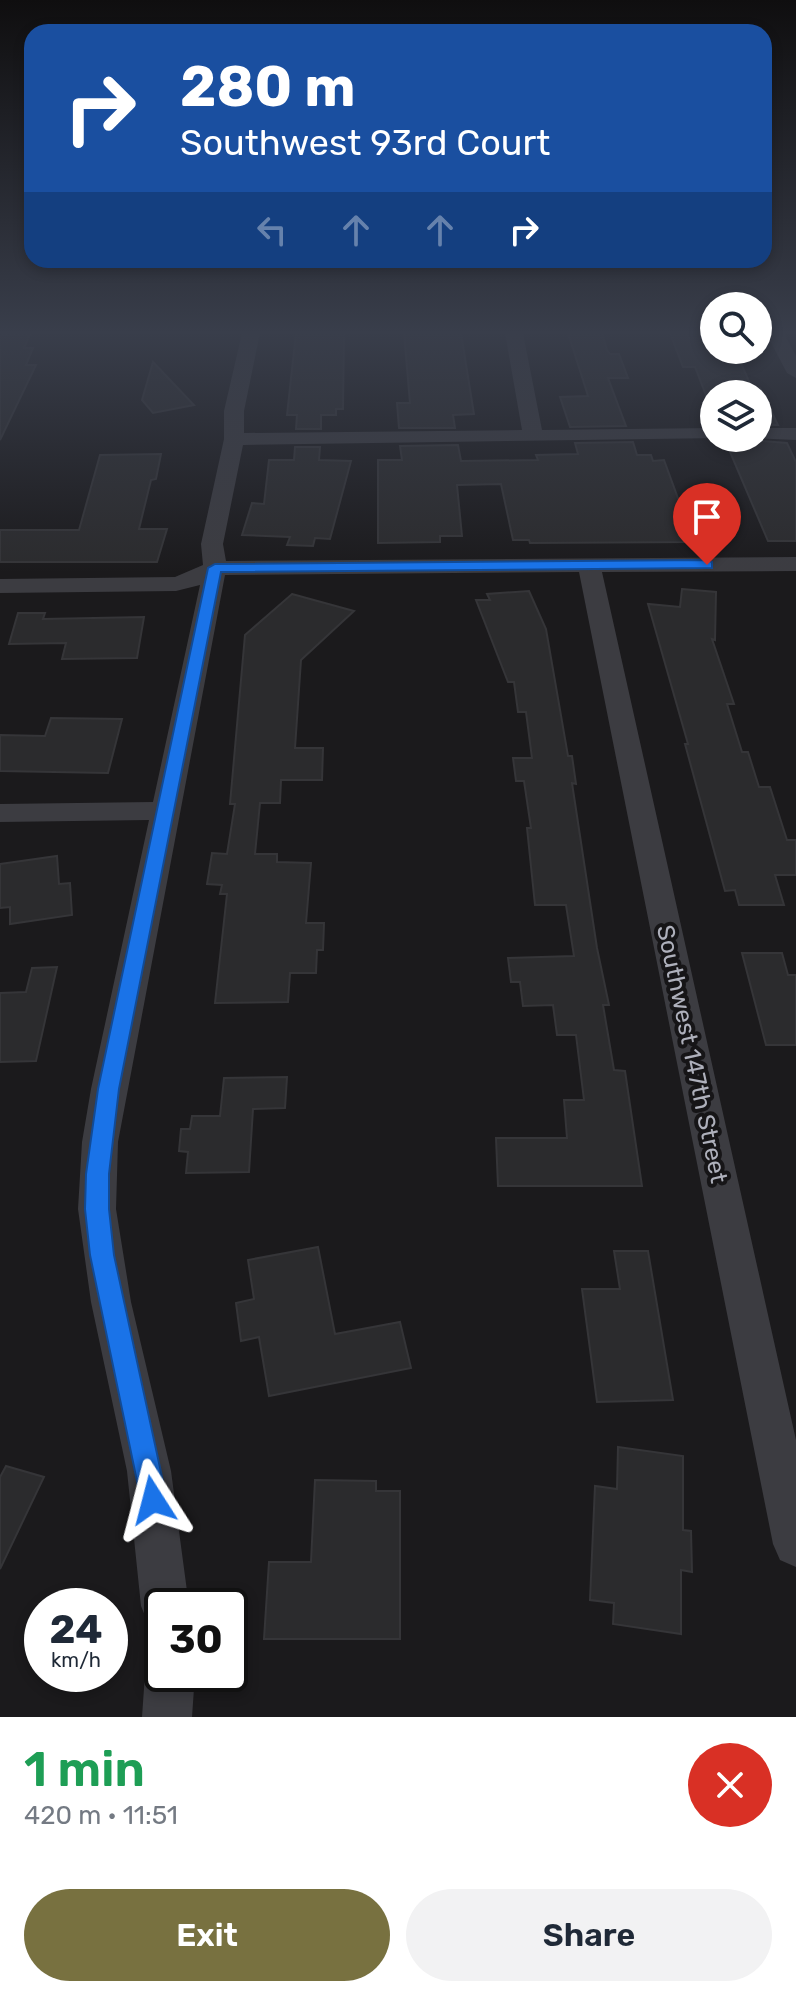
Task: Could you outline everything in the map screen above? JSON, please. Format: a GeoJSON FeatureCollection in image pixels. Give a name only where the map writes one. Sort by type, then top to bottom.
{"type":"FeatureCollection","features":[{"type":"Feature","properties":{"kind":"street"},"geometry":{"type":"LineString","coordinates":[[163,1588],[149,1471],[111,1302],[97,1209],[100,1142],[215,568],[212,544],[234,439],[234,413]]}},
{"type":"Feature","properties":{"kind":"street"},"geometry":{"type":"LineString","coordinates":[[529,413],[533,436]]}},
{"type":"Feature","properties":{"kind":"street"},"geometry":{"type":"LineString","coordinates":[[234,439],[700,434]]}},
{"type":"Feature","properties":{"kind":"street"},"geometry":{"type":"LineString","coordinates":[[772,434],[796,434]]}},
{"type":"Feature","properties":{"kind":"street"},"geometry":{"type":"LineString","coordinates":[[0,586],[176,584],[198,578],[215,568],[796,564]]}},
{"type":"Feature","properties":{"kind":"street","name":"Southwest 147th Street"},"geometry":{"type":"LineString","coordinates":[[589,565],[796,1544]]}},
{"type":"Feature","properties":{"kind":"street"},"geometry":{"type":"LineString","coordinates":[[0,813],[167,811]]}},
{"type":"Feature","properties":{"kind":"street"},"geometry":{"type":"LineString","coordinates":[[167,1717],[169,1692]]}},
{"type":"Feature","properties":{"kind":"building"},"geometry":{"type":"Polygon","coordinates":[[[0,413],[13,413],[0,440],[0,413]]]}},
{"type":"Feature","properties":{"kind":"building"},"geometry":{"type":"Polygon","coordinates":[[[336,413],[321,415],[321,429],[296,429],[297,415],[287,415],[336,413]]]}},
{"type":"Feature","properties":{"kind":"building"},"geometry":{"type":"Polygon","coordinates":[[[398,413],[474,413],[453,415],[455,428],[399,428],[398,413]]]}},
{"type":"Feature","properties":{"kind":"building"},"geometry":{"type":"Polygon","coordinates":[[[565,413],[621,413],[626,426],[570,427],[565,413]]]}},
{"type":"Feature","properties":{"kind":"building"},"geometry":{"type":"Polygon","coordinates":[[[633,442],[637,455],[651,455],[653,461],[664,460],[694,542],[530,543],[529,540],[513,540],[501,484],[457,485],[462,536],[440,536],[440,542],[378,543],[378,460],[402,460],[400,446],[458,445],[461,461],[538,460],[536,455],[578,454],[575,443],[633,442]]]}},
{"type":"Feature","properties":{"kind":"building"},"geometry":{"type":"Polygon","coordinates":[[[772,442],[787,443],[796,462],[796,541],[768,541],[730,452],[772,452],[772,442]]]}},
{"type":"Feature","properties":{"kind":"building"},"geometry":{"type":"Polygon","coordinates":[[[295,447],[320,447],[319,460],[351,461],[330,539],[315,538],[313,546],[287,545],[290,537],[242,535],[252,503],[264,504],[269,460],[294,460],[295,447]]]}},
{"type":"Feature","properties":{"kind":"building"},"geometry":{"type":"Polygon","coordinates":[[[161,454],[139,529],[167,529],[157,562],[0,562],[0,530],[79,530],[100,455],[161,454]]]}},
{"type":"Feature","properties":{"kind":"building"},"geometry":{"type":"Polygon","coordinates":[[[682,589],[716,592],[715,640],[712,639],[734,704],[727,704],[742,752],[748,752],[759,787],[770,787],[787,840],[796,840],[796,875],[775,875],[784,905],[739,905],[735,890],[725,891],[648,604],[680,607],[682,589]]]}},
{"type":"Feature","properties":{"kind":"building"},"geometry":{"type":"Polygon","coordinates":[[[529,591],[546,629],[568,756],[572,756],[576,784],[572,783],[597,948],[609,1005],[603,1005],[614,1070],[625,1071],[642,1186],[498,1186],[496,1138],[567,1138],[564,1100],[584,1100],[576,1035],[557,1035],[553,1005],[523,1006],[520,982],[511,982],[508,958],[574,956],[566,905],[535,905],[527,828],[531,828],[524,781],[516,781],[513,758],[532,758],[526,712],[518,712],[514,682],[508,682],[476,600],[490,600],[487,594],[529,591]]]}},
{"type":"Feature","properties":{"kind":"building"},"geometry":{"type":"Polygon","coordinates":[[[292,594],[354,611],[301,660],[295,748],[323,748],[322,780],[281,780],[280,803],[260,803],[255,854],[277,854],[277,862],[311,863],[306,923],[324,923],[323,950],[317,950],[316,973],[290,973],[288,1002],[215,1003],[227,894],[220,894],[222,885],[207,884],[212,853],[227,854],[235,804],[230,804],[245,635],[292,594]]]}},
{"type":"Feature","properties":{"kind":"building"},"geometry":{"type":"Polygon","coordinates":[[[18,613],[45,613],[43,619],[144,617],[137,658],[62,659],[66,643],[9,644],[18,613]]]}},
{"type":"Feature","properties":{"kind":"building"},"geometry":{"type":"Polygon","coordinates":[[[51,718],[122,719],[108,773],[0,771],[0,735],[45,736],[51,718]]]}},
{"type":"Feature","properties":{"kind":"building"},"geometry":{"type":"Polygon","coordinates":[[[57,856],[59,884],[70,883],[72,915],[10,924],[10,907],[0,908],[0,864],[57,856]]]}},
{"type":"Feature","properties":{"kind":"building"},"geometry":{"type":"Polygon","coordinates":[[[742,953],[782,953],[788,975],[796,975],[796,1045],[766,1045],[742,953]]]}},
{"type":"Feature","properties":{"kind":"building"},"geometry":{"type":"Polygon","coordinates":[[[57,967],[36,1061],[0,1062],[0,993],[26,992],[32,968],[57,967]]]}},
{"type":"Feature","properties":{"kind":"building"},"geometry":{"type":"Polygon","coordinates":[[[287,1077],[285,1108],[253,1109],[249,1172],[186,1173],[188,1152],[179,1151],[181,1129],[190,1129],[192,1116],[220,1116],[224,1078],[287,1077]]]}},
{"type":"Feature","properties":{"kind":"building"},"geometry":{"type":"Polygon","coordinates":[[[318,1247],[335,1334],[400,1322],[411,1368],[269,1396],[259,1337],[241,1341],[236,1303],[254,1299],[248,1260],[318,1247]]]}},
{"type":"Feature","properties":{"kind":"building"},"geometry":{"type":"Polygon","coordinates":[[[614,1251],[648,1251],[673,1400],[597,1402],[582,1289],[620,1289],[614,1251]]]}},
{"type":"Feature","properties":{"kind":"building"},"geometry":{"type":"Polygon","coordinates":[[[618,1447],[683,1456],[683,1530],[691,1531],[692,1572],[681,1570],[681,1634],[613,1624],[614,1603],[590,1600],[595,1486],[617,1489],[618,1447]]]}},
{"type":"Feature","properties":{"kind":"building"},"geometry":{"type":"Polygon","coordinates":[[[6,1466],[44,1477],[0,1569],[0,1477],[6,1466]]]}},
{"type":"Feature","properties":{"kind":"building"},"geometry":{"type":"Polygon","coordinates":[[[315,1480],[376,1481],[376,1491],[400,1491],[400,1639],[264,1639],[269,1562],[311,1562],[315,1480]]]}},
{"type":"Feature","properties":{"kind":"route"},"geometry":{"type":"LineString","coordinates":[[153,1500],[102,1255],[97,1174],[109,1089],[215,568],[707,565]]}}]}
